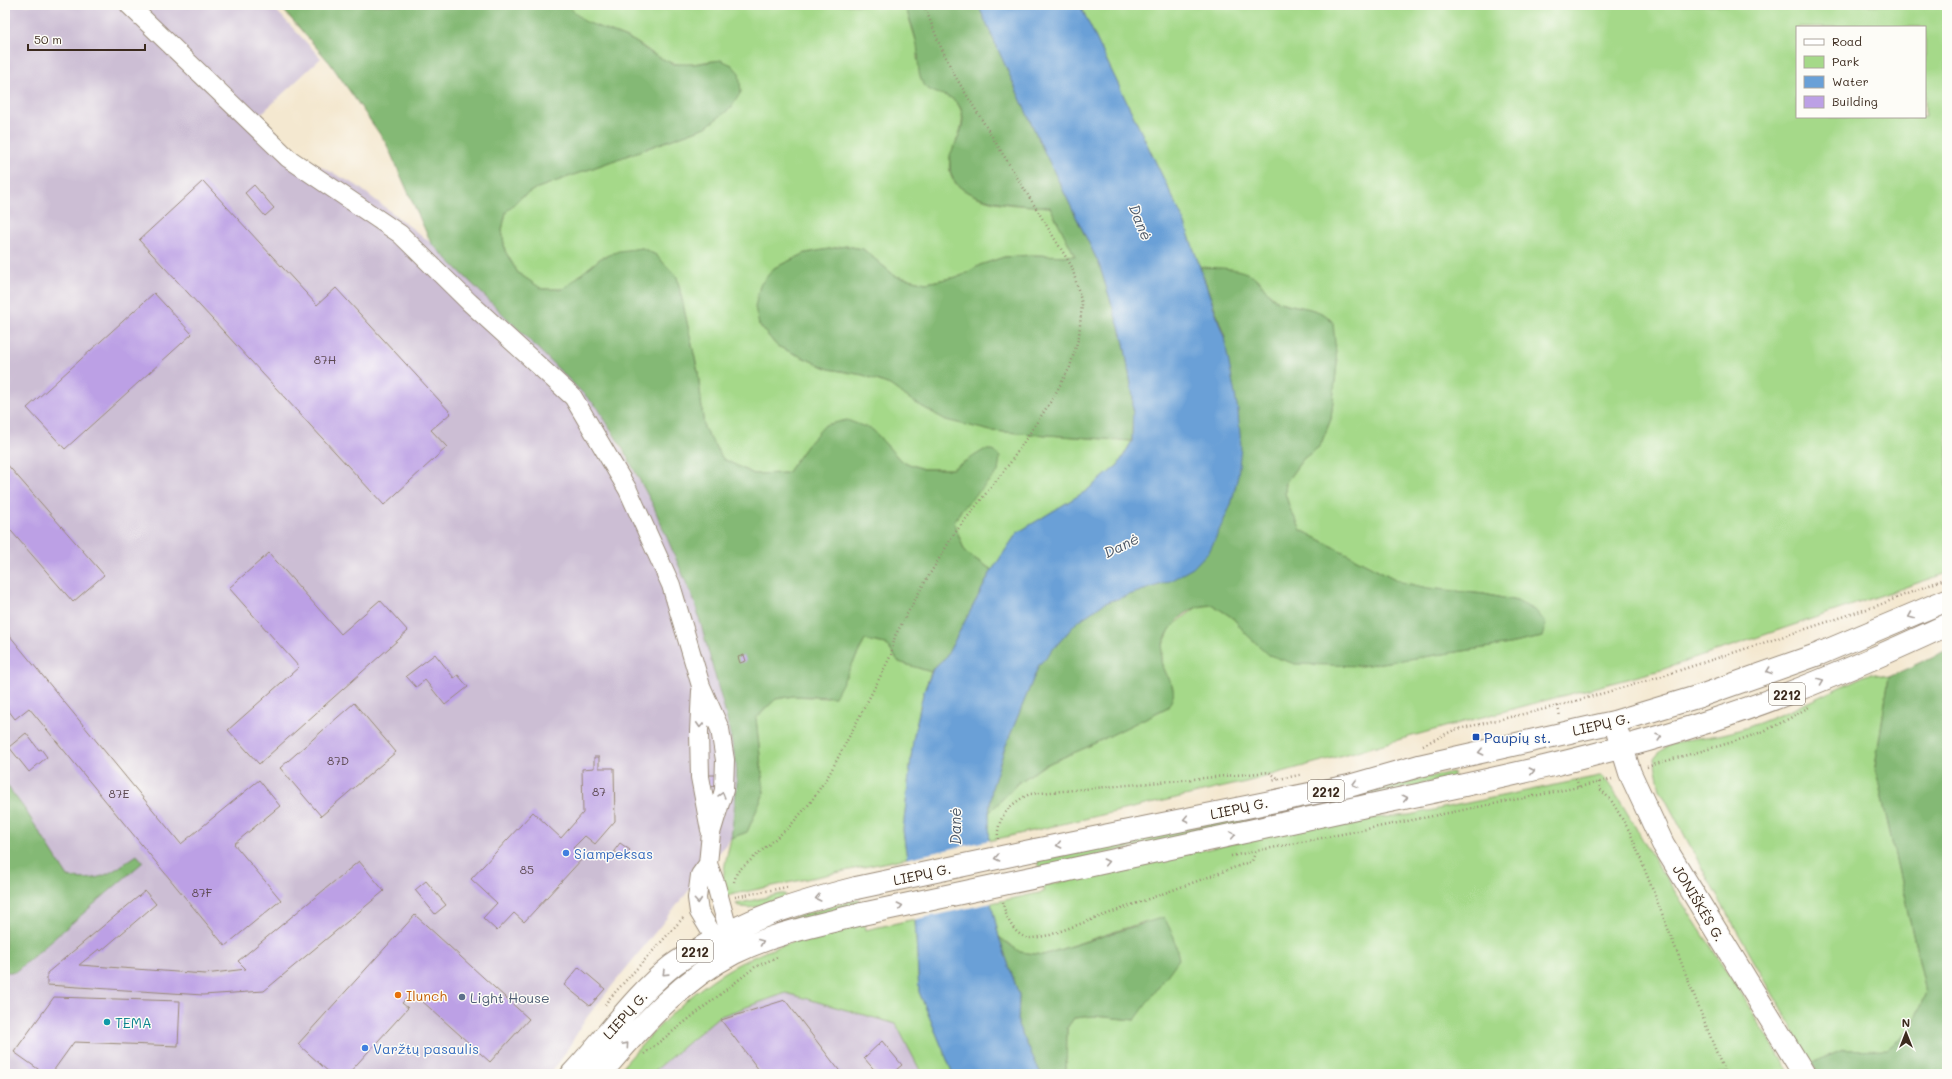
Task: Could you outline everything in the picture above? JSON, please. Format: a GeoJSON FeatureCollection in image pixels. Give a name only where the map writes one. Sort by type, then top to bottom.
{"type":"FeatureCollection","features":[{"type":"Feature","properties":{"kind":"main road","name":"LIEPŲ G."},"geometry":{"type":"LineString","coordinates":[[572,1074],[642,995],[673,965],[721,935],[760,916],[805,901],[856,888],[1349,786],[1433,763],[1614,722],[1700,696],[1819,654],[1947,600]]}},
{"type":"Feature","properties":{"kind":"main road","name":"LIEPŲ G."},"geometry":{"type":"LineString","coordinates":[[600,1074],[655,1011],[686,984],[731,955],[770,938],[862,914],[1510,776],[1622,748],[1778,698],[1845,672],[1947,625]]}},
{"type":"Feature","properties":{"kind":"main road","name":"JONIŠKĖS G."},"geometry":{"type":"LineString","coordinates":[[1614,722],[1630,773],[1663,844],[1804,1074]]}},
{"type":"Feature","properties":{"kind":"street"},"geometry":{"type":"LineString","coordinates":[[129,5],[288,158],[400,234],[469,302],[573,397],[628,490],[671,585],[701,686],[720,728],[724,760],[724,790],[711,833],[708,864],[716,885],[721,935],[731,955]]}},
{"type":"Feature","properties":{"kind":"street"},"geometry":{"type":"LineString","coordinates":[[701,686],[699,732],[700,777],[711,833]]}},
{"type":"Feature","properties":{"kind":"path"},"geometry":{"type":"LineString","coordinates":[[733,879],[737,872],[790,826],[810,803],[830,773],[887,662],[895,636],[922,587],[954,534],[1010,463],[1053,398],[1070,367],[1079,336],[1082,304],[1072,267],[961,87],[939,43],[924,5]]}},
{"type":"Feature","properties":{"kind":"path"},"geometry":{"type":"LineString","coordinates":[[1420,746],[1454,730],[1558,706],[1653,679],[1879,605],[1947,578]]}},
{"type":"Feature","properties":{"kind":"path"},"geometry":{"type":"LineString","coordinates":[[1279,779],[1302,775]]}},
{"type":"Feature","properties":{"kind":"path"},"geometry":{"type":"LineString","coordinates":[[1599,782],[1600,789],[1611,800],[1630,832],[1725,1074]]}},
{"type":"Feature","properties":{"kind":"path"},"geometry":{"type":"LineString","coordinates":[[640,1059],[676,1028],[755,967],[784,954]]}},
{"type":"Feature","properties":{"kind":"shaded area"},"geometry":{"type":"Polygon","coordinates":[[[5,5],[271,5],[321,58],[261,114],[291,151],[356,185],[431,243],[598,408],[653,505],[695,603],[726,715],[736,762],[737,783],[731,838],[587,1017],[560,1061],[549,1074],[5,1074],[5,5]]]}},
{"type":"Feature","properties":{"kind":"shaded area"},"geometry":{"type":"Polygon","coordinates":[[[786,993],[896,1024],[922,1074],[651,1074],[718,1017],[786,993]]]}},
{"type":"Feature","properties":{"kind":"green space"},"geometry":{"type":"Polygon","coordinates":[[[279,5],[567,5],[584,21],[634,41],[651,53],[673,64],[694,64],[721,60],[732,65],[739,73],[741,92],[731,108],[706,127],[535,189],[520,198],[506,212],[502,230],[505,251],[518,273],[542,289],[563,289],[601,258],[619,251],[642,248],[656,255],[677,277],[698,372],[704,428],[723,459],[754,474],[787,473],[807,445],[825,425],[847,420],[873,430],[901,461],[923,469],[952,469],[984,450],[993,450],[1000,457],[998,472],[961,510],[954,523],[965,552],[992,570],[946,657],[933,668],[931,672],[899,662],[886,644],[865,640],[835,697],[793,696],[776,699],[756,718],[764,793],[747,832],[731,838],[737,783],[736,762],[726,715],[695,603],[653,505],[624,451],[598,408],[431,243],[386,143],[330,63],[279,5]]]}},
{"type":"Feature","properties":{"kind":"green space"},"geometry":{"type":"Polygon","coordinates":[[[567,5],[905,5],[918,47],[917,58],[927,87],[945,94],[954,100],[961,111],[962,123],[950,160],[950,171],[955,183],[969,193],[998,203],[1050,207],[1075,256],[1031,255],[1004,257],[980,265],[961,276],[926,283],[895,276],[863,249],[846,246],[806,253],[774,268],[759,325],[777,346],[829,369],[863,375],[890,385],[914,402],[946,420],[991,431],[1132,441],[1118,465],[1086,491],[1017,533],[992,570],[965,552],[954,523],[961,510],[972,497],[967,460],[952,469],[923,469],[901,461],[873,430],[807,445],[787,473],[754,474],[723,459],[704,428],[698,372],[677,277],[656,255],[642,248],[601,258],[563,289],[542,289],[518,273],[505,251],[502,230],[506,212],[520,198],[535,189],[706,127],[739,73],[731,66],[723,62],[715,61],[682,64],[673,63],[657,57],[634,41],[585,22],[567,5]]]}},
{"type":"Feature","properties":{"kind":"green space"},"geometry":{"type":"Polygon","coordinates":[[[905,5],[978,5],[1042,147],[1099,264],[1124,343],[1133,397],[1132,441],[991,431],[946,420],[914,402],[890,385],[863,375],[829,369],[777,346],[759,325],[755,307],[760,285],[774,268],[806,253],[846,246],[863,249],[895,276],[926,283],[961,276],[980,265],[1004,257],[1031,255],[1075,256],[1050,207],[1022,205],[989,200],[973,195],[961,188],[953,178],[950,165],[950,154],[962,126],[963,115],[958,104],[954,100],[930,90],[920,78],[916,41],[905,5]]]}},
{"type":"Feature","properties":{"kind":"green space"},"geometry":{"type":"Polygon","coordinates":[[[1080,5],[1947,5],[1947,573],[1661,670],[1452,725],[1246,782],[988,841],[989,813],[1018,783],[1045,765],[1085,748],[1168,707],[1173,688],[1162,664],[1162,647],[1171,627],[1197,607],[1213,605],[1233,618],[1246,634],[1361,666],[1504,645],[1542,637],[1517,601],[1484,594],[1427,588],[1401,582],[1301,530],[1290,509],[1285,493],[1286,482],[1303,459],[1320,446],[1331,419],[1337,363],[1330,318],[1310,309],[1279,302],[1267,292],[1259,280],[1234,270],[1200,267],[1184,221],[1080,5]]]}},
{"type":"Feature","properties":{"kind":"green space"},"geometry":{"type":"Polygon","coordinates":[[[1200,267],[1231,269],[1254,276],[1275,300],[1316,311],[1329,318],[1333,323],[1337,363],[1331,419],[1320,446],[1303,459],[1286,482],[1285,493],[1290,509],[1301,530],[1401,582],[1427,588],[1484,594],[1517,601],[1536,611],[1546,623],[1542,637],[1504,645],[1361,666],[1295,664],[1269,655],[1246,634],[1233,618],[1213,605],[1198,607],[1190,611],[1176,622],[1165,638],[1162,647],[1162,665],[1173,689],[1172,700],[1168,707],[1085,748],[1045,765],[1018,783],[989,813],[992,788],[1004,750],[1039,665],[1077,622],[1105,603],[1168,582],[1225,337],[1200,267]]]}},
{"type":"Feature","properties":{"kind":"green space"},"geometry":{"type":"Polygon","coordinates":[[[865,640],[886,644],[899,662],[931,672],[923,694],[913,740],[903,830],[907,858],[725,896],[723,881],[731,838],[747,832],[764,793],[756,718],[776,699],[793,696],[826,698],[854,661],[865,640]]]}},
{"type":"Feature","properties":{"kind":"green space"},"geometry":{"type":"Polygon","coordinates":[[[1947,650],[1947,1074],[1818,1074],[1812,1063],[1844,1050],[1887,1049],[1910,1031],[1926,992],[1875,767],[1889,677],[1947,650]]]}},
{"type":"Feature","properties":{"kind":"green space"},"geometry":{"type":"Polygon","coordinates":[[[1871,673],[1889,677],[1875,767],[1926,992],[1910,1031],[1887,1050],[1844,1050],[1812,1063],[1712,887],[1660,789],[1654,759],[1668,746],[1685,740],[1723,734],[1760,723],[1871,673]]]}},
{"type":"Feature","properties":{"kind":"green space"},"geometry":{"type":"Polygon","coordinates":[[[1453,772],[1454,777],[1039,868],[1037,861],[1453,772]]]}},
{"type":"Feature","properties":{"kind":"green space"},"geometry":{"type":"Polygon","coordinates":[[[1603,776],[1618,797],[1657,864],[1708,942],[1790,1074],[1066,1074],[1067,1028],[1074,1018],[1094,1016],[1135,1020],[1147,921],[1043,955],[1020,952],[999,937],[991,903],[1044,892],[1043,886],[1328,822],[1409,815],[1603,776]]]}},
{"type":"Feature","properties":{"kind":"green space"},"geometry":{"type":"Polygon","coordinates":[[[5,783],[24,808],[68,877],[89,879],[105,875],[137,855],[143,862],[15,972],[5,972],[5,783]]]}},
{"type":"Feature","properties":{"kind":"green space"},"geometry":{"type":"Polygon","coordinates":[[[785,894],[786,896],[761,906],[748,908],[736,904],[785,894]]]}},
{"type":"Feature","properties":{"kind":"green space"},"geometry":{"type":"Polygon","coordinates":[[[859,899],[860,905],[756,933],[755,928],[859,899]]]}},
{"type":"Feature","properties":{"kind":"green space"},"geometry":{"type":"Polygon","coordinates":[[[1164,917],[1174,937],[1179,959],[1135,1020],[1094,1016],[1074,1018],[1067,1028],[1066,1074],[1041,1074],[1018,1025],[1019,995],[999,937],[1020,952],[1043,955],[1164,917]]]}},
{"type":"Feature","properties":{"kind":"green space"},"geometry":{"type":"Polygon","coordinates":[[[915,919],[919,992],[953,1074],[922,1074],[896,1024],[786,993],[718,1017],[651,1074],[616,1074],[646,1040],[678,1008],[712,980],[731,968],[778,947],[864,922],[865,930],[915,919]]]}},
{"type":"Feature","properties":{"kind":"water","name":"Danė"},"geometry":{"type":"Polygon","coordinates":[[[978,5],[1080,5],[1184,221],[1224,337],[1238,410],[1241,446],[1238,476],[1231,505],[1210,550],[1193,568],[1168,582],[1105,603],[1077,622],[1039,665],[1004,750],[992,788],[989,813],[991,903],[999,937],[1019,995],[1018,1025],[1041,1074],[953,1074],[919,992],[915,919],[903,830],[913,740],[923,694],[933,669],[946,657],[992,570],[1017,533],[1086,491],[1118,465],[1132,441],[1133,397],[1124,343],[1099,264],[1042,147],[978,5]]]}},
{"type":"Feature","properties":{"kind":"pier"},"geometry":{"type":"Polygon","coordinates":[[[990,840],[992,903],[913,920],[905,859],[990,840]]]}},
{"type":"Feature","properties":{"kind":"building"},"geometry":{"type":"Polygon","coordinates":[[[203,181],[317,305],[336,288],[451,413],[431,430],[447,447],[384,505],[139,240],[203,181]]]}},
{"type":"Feature","properties":{"kind":"building"},"geometry":{"type":"Polygon","coordinates":[[[254,185],[274,208],[265,216],[245,193],[254,185]]]}},
{"type":"Feature","properties":{"kind":"building"},"geometry":{"type":"Polygon","coordinates":[[[154,293],[192,334],[65,449],[27,408],[154,293]]]}},
{"type":"Feature","properties":{"kind":"building"},"geometry":{"type":"Polygon","coordinates":[[[5,462],[104,575],[73,602],[5,524],[5,462]]]}},
{"type":"Feature","properties":{"kind":"building"},"geometry":{"type":"Polygon","coordinates":[[[269,553],[341,634],[380,600],[408,631],[259,764],[228,730],[299,667],[229,588],[269,553]]]}},
{"type":"Feature","properties":{"kind":"building"},"geometry":{"type":"Polygon","coordinates":[[[5,630],[181,844],[259,780],[280,806],[234,844],[281,900],[225,946],[29,708],[15,719],[5,706],[5,630]]]}},
{"type":"Feature","properties":{"kind":"building"},"geometry":{"type":"Polygon","coordinates":[[[435,654],[454,678],[458,675],[468,687],[445,705],[425,680],[416,687],[406,676],[435,654]]]}},
{"type":"Feature","properties":{"kind":"building"},"geometry":{"type":"Polygon","coordinates":[[[744,655],[746,661],[740,663],[738,657],[744,655]]]}},
{"type":"Feature","properties":{"kind":"building"},"geometry":{"type":"Polygon","coordinates":[[[354,703],[396,752],[321,816],[280,768],[354,703]]]}},
{"type":"Feature","properties":{"kind":"building"},"geometry":{"type":"Polygon","coordinates":[[[26,733],[39,750],[41,749],[47,757],[29,772],[9,747],[26,733]]]}},
{"type":"Feature","properties":{"kind":"building"},"geometry":{"type":"Polygon","coordinates":[[[594,757],[599,757],[599,768],[614,768],[615,821],[595,844],[585,836],[573,848],[583,858],[524,922],[514,913],[497,931],[483,918],[497,903],[471,879],[533,812],[561,838],[583,813],[582,769],[594,768],[594,757]]]}},
{"type":"Feature","properties":{"kind":"building"},"geometry":{"type":"Polygon","coordinates":[[[709,775],[720,775],[720,786],[709,787],[709,775]]]}},
{"type":"Feature","properties":{"kind":"building"},"geometry":{"type":"Polygon","coordinates":[[[620,843],[630,850],[623,858],[614,851],[620,843]]]}},
{"type":"Feature","properties":{"kind":"building"},"geometry":{"type":"Polygon","coordinates":[[[359,861],[384,891],[264,991],[203,995],[47,985],[47,973],[145,891],[156,904],[101,951],[99,949],[79,965],[205,974],[246,969],[238,961],[359,861]]]}},
{"type":"Feature","properties":{"kind":"building"},"geometry":{"type":"Polygon","coordinates":[[[426,881],[446,905],[435,914],[415,890],[426,881]]]}},
{"type":"Feature","properties":{"kind":"building","name":"Light House"},"geometry":{"type":"Polygon","coordinates":[[[415,915],[529,1019],[490,1062],[412,992],[402,1003],[408,1008],[348,1074],[331,1074],[298,1044],[415,915]]]}},
{"type":"Feature","properties":{"kind":"building"},"geometry":{"type":"Polygon","coordinates":[[[579,967],[605,989],[590,1006],[564,985],[579,967]]]}},
{"type":"Feature","properties":{"kind":"building","name":"TEMA"},"geometry":{"type":"Polygon","coordinates":[[[54,997],[180,1001],[178,1046],[74,1042],[51,1074],[45,1074],[14,1052],[54,997]]]}},
{"type":"Feature","properties":{"kind":"building"},"geometry":{"type":"Polygon","coordinates":[[[785,1000],[842,1074],[762,1074],[721,1020],[785,1000]]]}},
{"type":"Feature","properties":{"kind":"building"},"geometry":{"type":"Polygon","coordinates":[[[882,1041],[902,1065],[896,1070],[899,1074],[878,1074],[864,1058],[882,1041]]]}},
{"type":"Feature","properties":{"kind":"place","name":"Paupių st."},"geometry":{"type":"Point","coordinates":[1476,737]}},
{"type":"Feature","properties":{"kind":"place","name":"Siampeksas"},"geometry":{"type":"Point","coordinates":[566,853]}},
{"type":"Feature","properties":{"kind":"place","name":"Ilunch"},"geometry":{"type":"Point","coordinates":[398,995]}},
{"type":"Feature","properties":{"kind":"place","name":"Light House"},"geometry":{"type":"Point","coordinates":[462,997]}},
{"type":"Feature","properties":{"kind":"place","name":"TEMA"},"geometry":{"type":"Point","coordinates":[107,1022]}},
{"type":"Feature","properties":{"kind":"place","name":"Varžtų pasaulis"},"geometry":{"type":"Point","coordinates":[365,1048]}}]}
